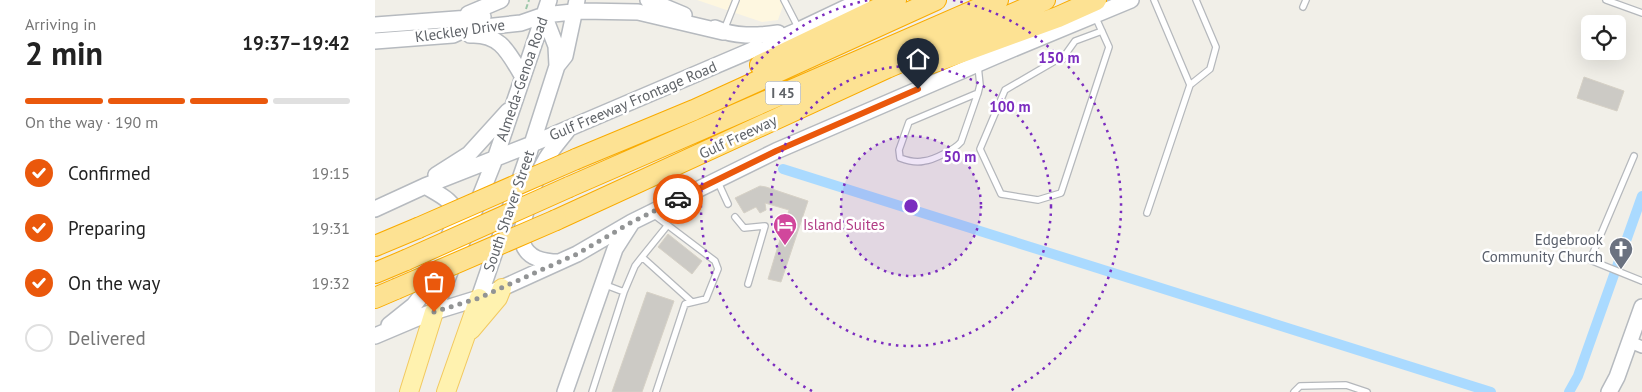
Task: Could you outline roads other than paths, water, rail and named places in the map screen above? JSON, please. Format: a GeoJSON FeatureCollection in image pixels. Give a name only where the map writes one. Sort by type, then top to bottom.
{"type":"FeatureCollection","features":[{"type":"Feature","properties":{"kind":"highway"},"geometry":{"type":"LineString","coordinates":[[694,110],[710,90],[896,0]]}},
{"type":"Feature","properties":{"kind":"highway","name":"I 45"},"geometry":{"type":"LineString","coordinates":[[375,246],[694,110],[936,0]]}},
{"type":"Feature","properties":{"kind":"highway","name":"Gulf Freeway"},"geometry":{"type":"LineString","coordinates":[[375,273],[998,0]]}},
{"type":"Feature","properties":{"kind":"highway","name":"Gulf Freeway"},"geometry":{"type":"LineString","coordinates":[[375,298],[556,220],[887,68],[1045,0]]}},
{"type":"Feature","properties":{"kind":"highway"},"geometry":{"type":"LineString","coordinates":[[887,68],[919,67],[1058,17],[1096,8]]}},
{"type":"Feature","properties":{"kind":"main road"},"geometry":{"type":"LineString","coordinates":[[453,28],[501,0]]}},
{"type":"Feature","properties":{"kind":"main road","name":"Almeda-Genoa Road"},"geometry":{"type":"LineString","coordinates":[[495,159],[549,0]]}},
{"type":"Feature","properties":{"kind":"main road"},"geometry":{"type":"LineString","coordinates":[[648,0],[723,32],[741,36],[761,36],[799,30]]}},
{"type":"Feature","properties":{"kind":"main road","name":"Gulf Freeway Frontage Road"},"geometry":{"type":"LineString","coordinates":[[375,209],[425,186],[532,144],[799,30],[843,4],[862,0]]}},
{"type":"Feature","properties":{"kind":"main road"},"geometry":{"type":"LineString","coordinates":[[376,336],[434,312],[479,298],[503,288],[577,254],[632,222],[776,151],[978,64],[1096,8],[1131,0]]}},
{"type":"Feature","properties":{"kind":"main road","name":"Kleckley Drive"},"geometry":{"type":"LineString","coordinates":[[375,25],[466,29],[521,23],[576,5],[638,12],[723,32]]}},
{"type":"Feature","properties":{"kind":"main road","name":"Almeda-Genoa Road"},"geometry":{"type":"LineString","coordinates":[[532,144],[557,66],[565,56],[576,5]]}},
{"type":"Feature","properties":{"kind":"main road"},"geometry":{"type":"LineString","coordinates":[[544,15],[556,46],[557,66]]}},
{"type":"Feature","properties":{"kind":"main road"},"geometry":{"type":"LineString","coordinates":[[453,28],[496,39],[508,52],[523,77]]}},
{"type":"Feature","properties":{"kind":"main road","name":"Kleckley Drive"},"geometry":{"type":"LineString","coordinates":[[375,41],[453,28]]}},
{"type":"Feature","properties":{"kind":"main road"},"geometry":{"type":"LineString","coordinates":[[397,198],[469,154],[512,107]]}},
{"type":"Feature","properties":{"kind":"main road"},"geometry":{"type":"LineString","coordinates":[[559,262],[545,262],[529,252],[523,244],[523,223],[532,192],[546,159],[569,128]]}},
{"type":"Feature","properties":{"kind":"main road","name":"South Shaver Street"},"geometry":{"type":"LineString","coordinates":[[453,388],[465,338],[532,144]]}},
{"type":"Feature","properties":{"kind":"main road","name":"South Shaver Street"},"geometry":{"type":"LineString","coordinates":[[409,392],[434,312],[495,159]]}},
{"type":"Feature","properties":{"kind":"main road"},"geometry":{"type":"LineString","coordinates":[[376,336],[414,305],[429,286],[457,216],[455,208],[445,198],[425,186]]}},
{"type":"Feature","properties":{"kind":"main road"},"geometry":{"type":"LineString","coordinates":[[566,392],[615,249],[632,222]]}},
{"type":"Feature","properties":{"kind":"main road"},"geometry":{"type":"LineString","coordinates":[[465,338],[498,298],[503,288]]}},
{"type":"Feature","properties":{"kind":"main road"},"geometry":{"type":"LineString","coordinates":[[1609,392],[1636,345],[1642,307]]}},
{"type":"Feature","properties":{"kind":"main road"},"geometry":{"type":"LineString","coordinates":[[420,392],[425,342]]}},
{"type":"Feature","properties":{"kind":"lane"},"geometry":{"type":"LineString","coordinates":[[723,32],[736,0]]}},
{"type":"Feature","properties":{"kind":"lane"},"geometry":{"type":"LineString","coordinates":[[784,0],[799,30]]}},
{"type":"Feature","properties":{"kind":"lane"},"geometry":{"type":"LineString","coordinates":[[1154,0],[1190,85]]}},
{"type":"Feature","properties":{"kind":"lane"},"geometry":{"type":"LineString","coordinates":[[1147,213],[1190,85],[1210,69],[1216,47],[1196,0]]}},
{"type":"Feature","properties":{"kind":"lane"},"geometry":{"type":"LineString","coordinates":[[1303,7],[1306,0]]}},
{"type":"Feature","properties":{"kind":"lane"},"geometry":{"type":"LineString","coordinates":[[1606,0],[1642,13]]}},
{"type":"Feature","properties":{"kind":"lane"},"geometry":{"type":"LineString","coordinates":[[1096,8],[1102,31],[1109,47],[1061,193],[1038,200],[1001,194],[979,149],[1005,90],[1065,56],[1075,41],[1102,31]]}},
{"type":"Feature","properties":{"kind":"lane"},"geometry":{"type":"LineString","coordinates":[[978,64],[980,85],[978,93],[961,142],[957,147],[925,162],[910,162],[899,158],[899,150],[909,122],[978,93]]}},
{"type":"Feature","properties":{"kind":"lane"},"geometry":{"type":"LineString","coordinates":[[1634,156],[1590,260],[1642,281]]}},
{"type":"Feature","properties":{"kind":"lane"},"geometry":{"type":"LineString","coordinates":[[717,180],[728,204]]}},
{"type":"Feature","properties":{"kind":"lane"},"geometry":{"type":"LineString","coordinates":[[652,212],[667,226],[715,261],[718,269],[706,299],[685,304],[656,392]]}},
{"type":"Feature","properties":{"kind":"lane"},"geometry":{"type":"LineString","coordinates":[[735,217],[744,228],[765,226],[748,284]]}},
{"type":"Feature","properties":{"kind":"lane"},"geometry":{"type":"LineString","coordinates":[[591,392],[624,292],[635,266],[667,226]]}},
{"type":"Feature","properties":{"kind":"lane"},"geometry":{"type":"LineString","coordinates":[[642,258],[692,302]]}},
{"type":"Feature","properties":{"kind":"lane"},"geometry":{"type":"LineString","coordinates":[[603,284],[624,292]]}},
{"type":"Feature","properties":{"kind":"lane"},"geometry":{"type":"LineString","coordinates":[[1294,392],[1301,386],[1346,385],[1367,392]]}},
{"type":"Feature","properties":{"kind":"waterway"},"geometry":{"type":"LineString","coordinates":[[783,169],[1491,392]]}},
{"type":"Feature","properties":{"kind":"waterway"},"geometry":{"type":"LineString","coordinates":[[1569,392],[1578,376],[1642,196]]}},
{"type":"Feature","properties":{"kind":"place","name":"Island Suites"},"geometry":{"type":"Point","coordinates":[785,246]}},
{"type":"Feature","properties":{"kind":"place","name":"Edgebrook Community Church"},"geometry":{"type":"Point","coordinates":[1621,270]}}]}
